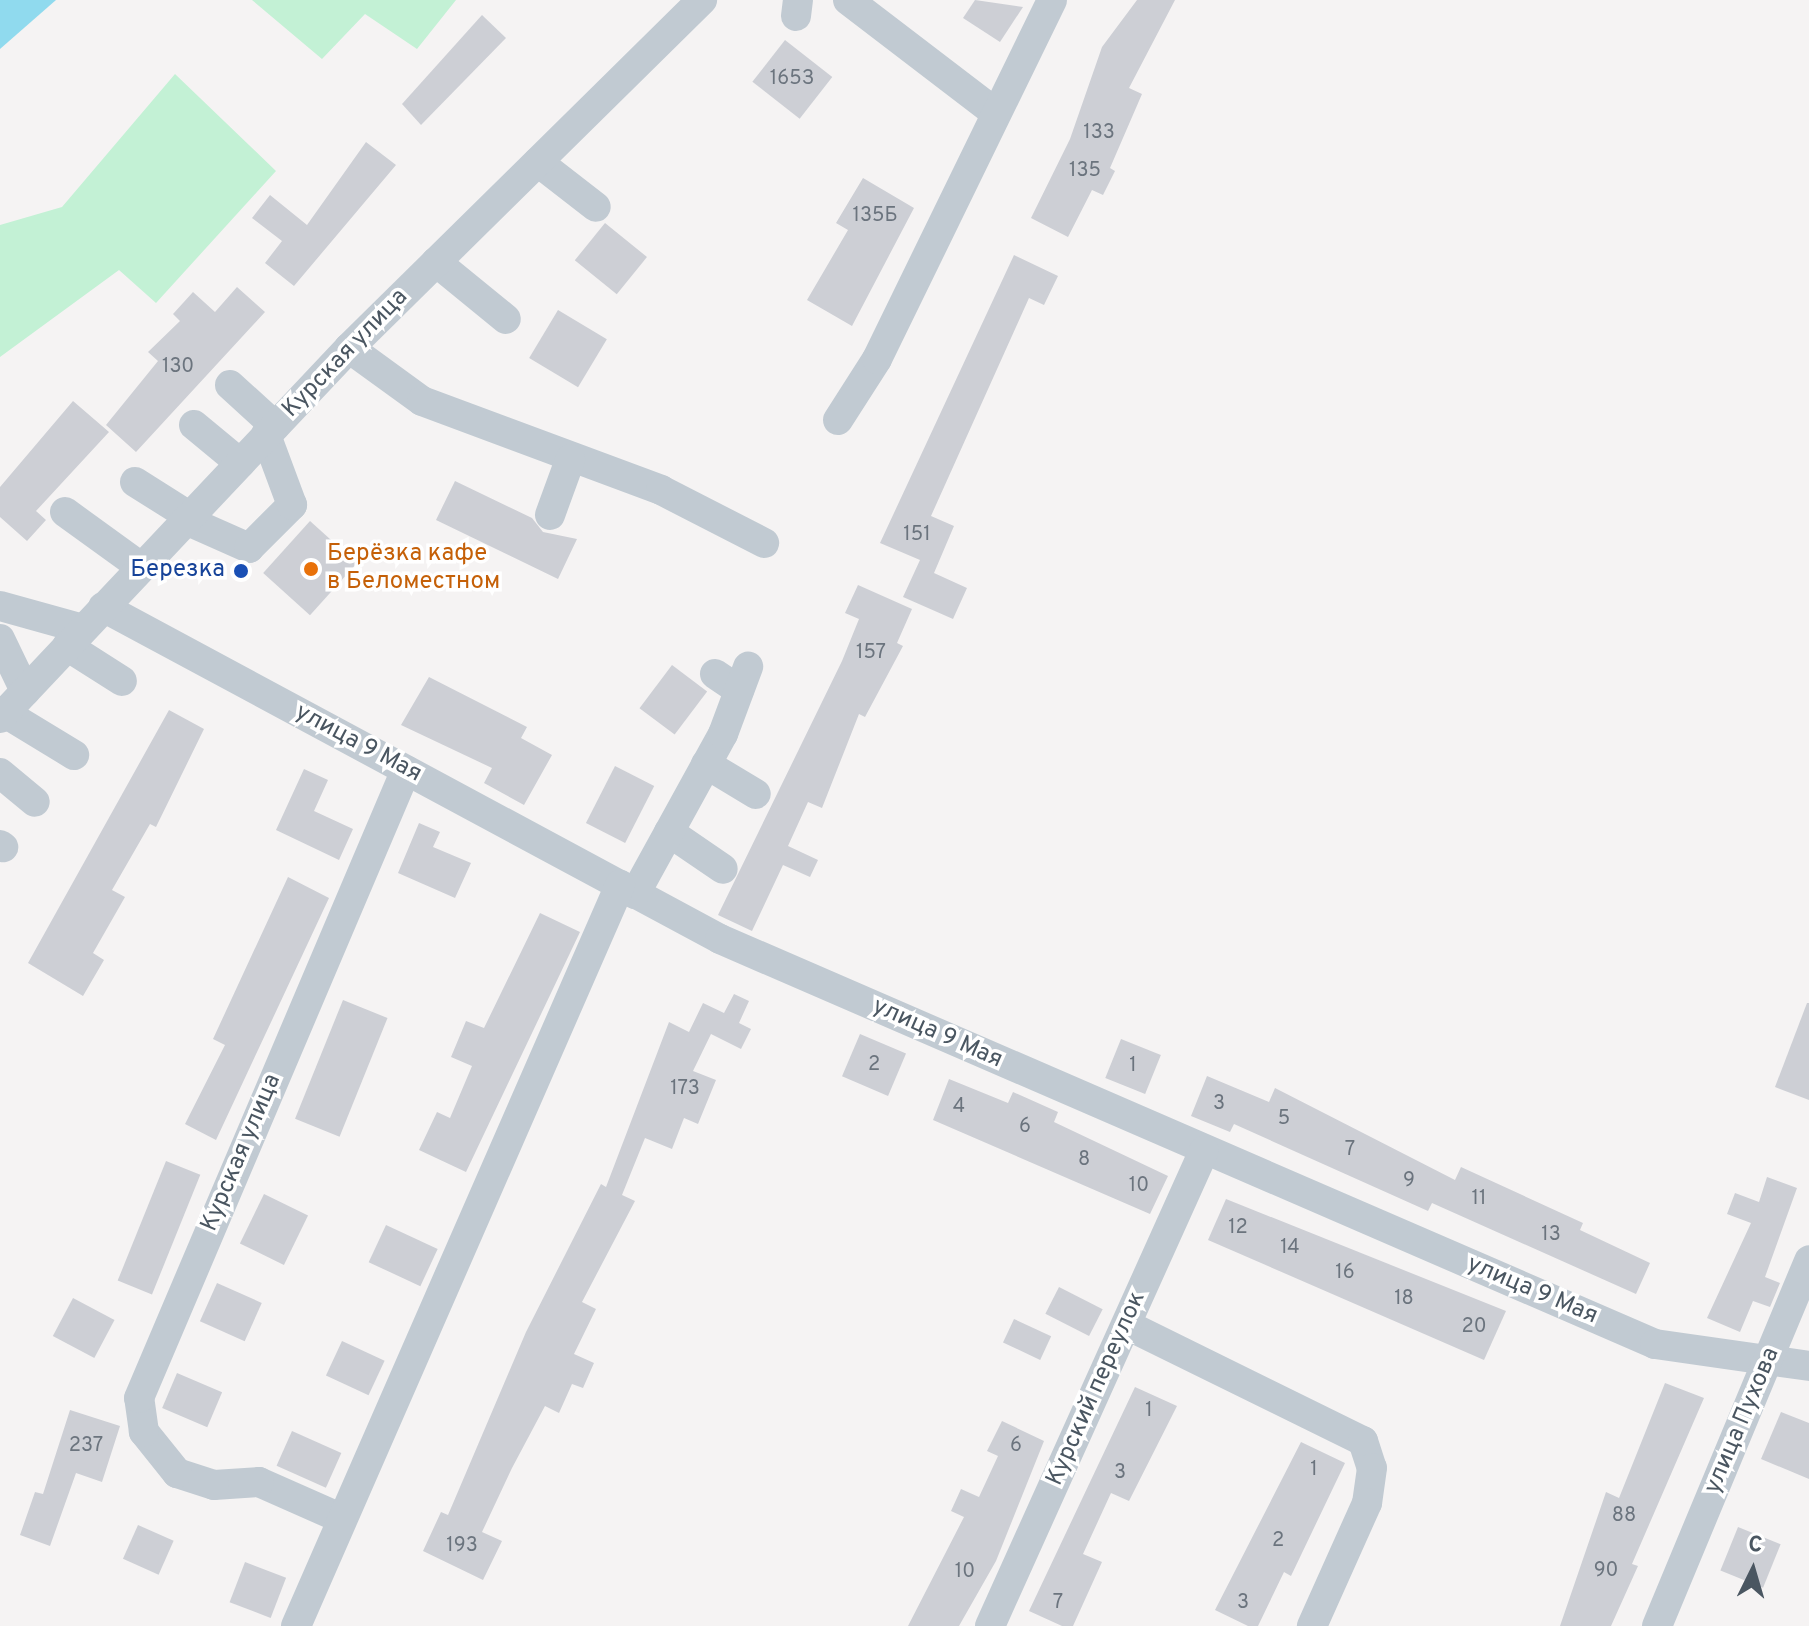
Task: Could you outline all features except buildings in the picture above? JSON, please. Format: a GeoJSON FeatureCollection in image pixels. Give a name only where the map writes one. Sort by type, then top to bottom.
{"type":"FeatureCollection","features":[{"type":"Feature","properties":{"kind":"street","name":"Курская улица"},"geometry":{"type":"LineString","coordinates":[[10,707],[349,348],[702,0]]}},
{"type":"Feature","properties":{"kind":"street"},"geometry":{"type":"LineString","coordinates":[[848,0],[996,113]]}},
{"type":"Feature","properties":{"kind":"street"},"geometry":{"type":"LineString","coordinates":[[838,420],[877,359],[1052,0]]}},
{"type":"Feature","properties":{"kind":"street"},"geometry":{"type":"LineString","coordinates":[[538,162],[596,207]]}},
{"type":"Feature","properties":{"kind":"street"},"geometry":{"type":"LineString","coordinates":[[436,262],[506,319]]}},
{"type":"Feature","properties":{"kind":"street"},"geometry":{"type":"LineString","coordinates":[[349,348],[422,401],[570,460],[661,490],[764,543]]}},
{"type":"Feature","properties":{"kind":"street"},"geometry":{"type":"LineString","coordinates":[[135,482],[187,518],[249,548],[292,505],[270,430],[230,385]]}},
{"type":"Feature","properties":{"kind":"street"},"geometry":{"type":"LineString","coordinates":[[194,425],[240,463]]}},
{"type":"Feature","properties":{"kind":"street"},"geometry":{"type":"LineString","coordinates":[[550,515],[570,460]]}},
{"type":"Feature","properties":{"kind":"street"},"geometry":{"type":"LineString","coordinates":[[65,512],[141,567]]}},
{"type":"Feature","properties":{"kind":"street"},"geometry":{"type":"LineString","coordinates":[[0,606],[84,627],[122,681]]}},
{"type":"Feature","properties":{"kind":"street","name":"улица 9 Мая"},"geometry":{"type":"LineString","coordinates":[[84,627],[406,770],[720,939],[1204,1151],[1655,1344],[1809,1366]]}},
{"type":"Feature","properties":{"kind":"street"},"geometry":{"type":"LineString","coordinates":[[0,639],[10,707],[74,755]]}},
{"type":"Feature","properties":{"kind":"street"},"geometry":{"type":"LineString","coordinates":[[296,1626],[338,1517],[627,890],[706,764],[734,677]]}},
{"type":"Feature","properties":{"kind":"street"},"geometry":{"type":"LineString","coordinates":[[706,764],[756,794]]}},
{"type":"Feature","properties":{"kind":"street","name":"Курская улица"},"geometry":{"type":"LineString","coordinates":[[338,1517],[259,1482],[237,1486],[177,1473],[144,1432],[139,1398],[406,770]]}},
{"type":"Feature","properties":{"kind":"street"},"geometry":{"type":"LineString","coordinates":[[0,773],[35,802]]}},
{"type":"Feature","properties":{"kind":"street"},"geometry":{"type":"LineString","coordinates":[[674,811],[723,869]]}},
{"type":"Feature","properties":{"kind":"street","name":"Курский переулок"},"geometry":{"type":"LineString","coordinates":[[990,1626],[1204,1151]]}},
{"type":"Feature","properties":{"kind":"street","name":"улица Пухова"},"geometry":{"type":"LineString","coordinates":[[1657,1626],[1809,1260]]}},
{"type":"Feature","properties":{"kind":"street"},"geometry":{"type":"LineString","coordinates":[[1127,1325],[1363,1441],[1372,1468],[1367,1503],[1312,1626]]}},
{"type":"Feature","properties":{"kind":"green space"},"geometry":{"type":"Polygon","coordinates":[[[252,0],[456,0],[417,49],[365,14],[322,59],[252,0]]]}},
{"type":"Feature","properties":{"kind":"green space"},"geometry":{"type":"Polygon","coordinates":[[[175,74],[276,171],[156,303],[119,270],[0,357],[0,225],[62,207],[175,74]]]}},
{"type":"Feature","properties":{"kind":"water"},"geometry":{"type":"Polygon","coordinates":[[[0,0],[56,0],[0,49],[0,0]]]}},
{"type":"Feature","properties":{"kind":"place","name":"Берёзка кафе в Беломестном"},"geometry":{"type":"Point","coordinates":[311,569]}},
{"type":"Feature","properties":{"kind":"place","name":"Березка"},"geometry":{"type":"Point","coordinates":[241,571]}}]}
